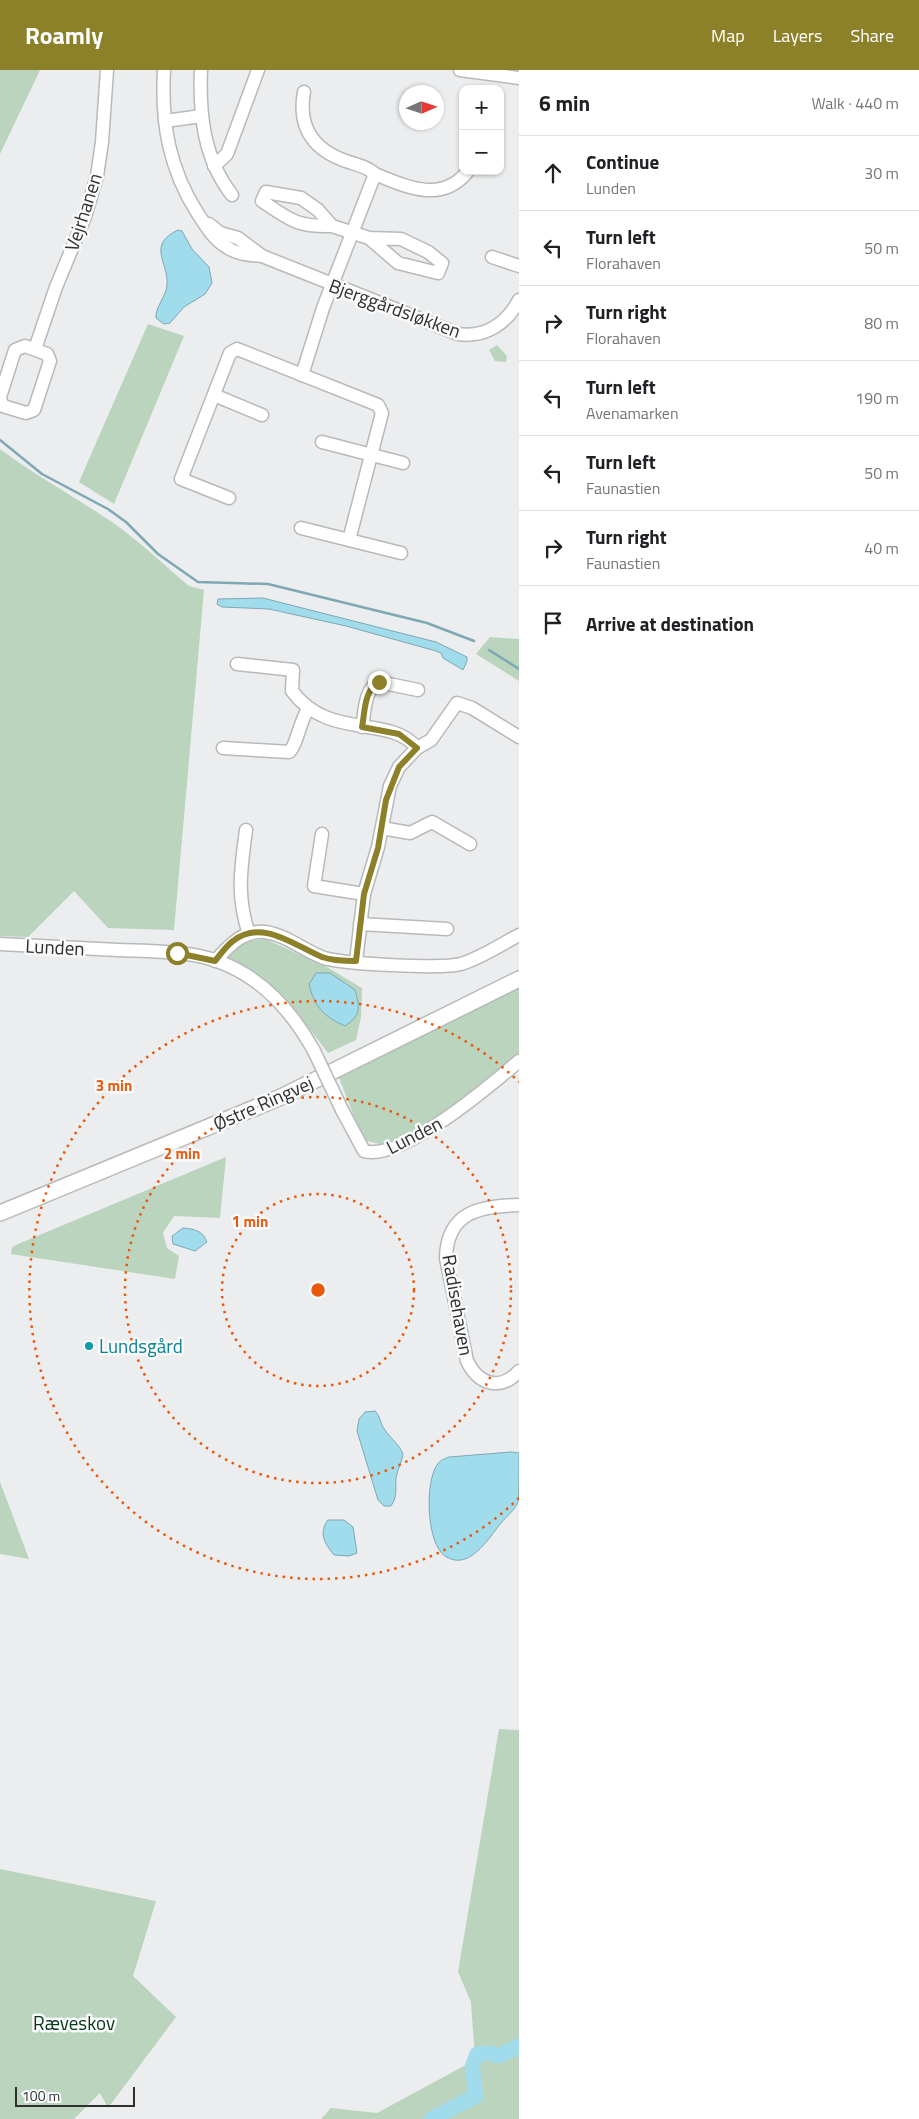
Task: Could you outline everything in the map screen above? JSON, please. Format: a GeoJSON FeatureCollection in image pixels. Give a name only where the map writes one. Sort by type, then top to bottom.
{"type":"FeatureCollection","features":[{"type":"Feature","properties":{"kind":"main road","name":"Østre Ringvej"},"geometry":{"type":"LineString","coordinates":[[0,1213],[281,1097],[519,979]]}},
{"type":"Feature","properties":{"kind":"street","name":"Vejrhanen"},"geometry":{"type":"LineString","coordinates":[[35,349],[56,287],[85,217],[97,176],[102,142],[106,70]]}},
{"type":"Feature","properties":{"kind":"street","name":"Bjerggårdsløkken"},"geometry":{"type":"LineString","coordinates":[[164,70],[165,121],[177,176],[200,218],[220,232],[238,238],[262,256],[332,286],[462,334],[487,331],[500,325],[512,313],[519,300]]}},
{"type":"Feature","properties":{"kind":"street"},"geometry":{"type":"LineString","coordinates":[[201,70],[202,116],[205,136],[214,166],[221,181],[232,195]]}},
{"type":"Feature","properties":{"kind":"street"},"geometry":{"type":"LineString","coordinates":[[214,166],[227,154],[258,70]]}},
{"type":"Feature","properties":{"kind":"street"},"geometry":{"type":"LineString","coordinates":[[460,70],[519,78]]}},
{"type":"Feature","properties":{"kind":"street"},"geometry":{"type":"LineString","coordinates":[[304,92],[301,107],[303,120],[314,142],[332,155],[375,174],[410,187],[428,191],[446,188],[459,182],[465,175]]}},
{"type":"Feature","properties":{"kind":"street"},"geometry":{"type":"LineString","coordinates":[[165,121],[202,116]]}},
{"type":"Feature","properties":{"kind":"street"},"geometry":{"type":"LineString","coordinates":[[302,375],[332,286],[375,174]]}},
{"type":"Feature","properties":{"kind":"street"},"geometry":{"type":"LineString","coordinates":[[332,226],[318,210],[301,198],[266,192],[262,201],[294,223],[311,227],[332,226],[369,238],[402,240],[428,252],[442,263],[438,273],[398,263],[369,238]]}},
{"type":"Feature","properties":{"kind":"street"},"geometry":{"type":"LineString","coordinates":[[280,213],[281,201],[288,196]]}},
{"type":"Feature","properties":{"kind":"street"},"geometry":{"type":"LineString","coordinates":[[492,257],[519,266]]}},
{"type":"Feature","properties":{"kind":"street"},"geometry":{"type":"LineString","coordinates":[[24,346],[35,349],[46,354],[50,361],[34,410],[26,413],[3,406],[0,398],[15,350],[24,346]]}},
{"type":"Feature","properties":{"kind":"street"},"geometry":{"type":"LineString","coordinates":[[229,498],[181,479],[230,354],[237,349],[378,405],[382,413],[349,540]]}},
{"type":"Feature","properties":{"kind":"street"},"geometry":{"type":"LineString","coordinates":[[214,395],[262,415]]}},
{"type":"Feature","properties":{"kind":"street"},"geometry":{"type":"LineString","coordinates":[[322,442],[403,464]]}},
{"type":"Feature","properties":{"kind":"street"},"geometry":{"type":"LineString","coordinates":[[301,528],[401,553]]}},
{"type":"Feature","properties":{"kind":"street"},"geometry":{"type":"LineString","coordinates":[[237,664],[293,670],[292,691],[308,709],[337,723],[399,734],[417,748]]}},
{"type":"Feature","properties":{"kind":"street"},"geometry":{"type":"LineString","coordinates":[[362,727],[369,692],[373,685],[379,682],[418,690]]}},
{"type":"Feature","properties":{"kind":"street"},"geometry":{"type":"LineString","coordinates":[[356,961],[364,894],[382,828],[390,786],[399,767],[417,748],[431,740],[457,703],[472,708],[519,737]]}},
{"type":"Feature","properties":{"kind":"street"},"geometry":{"type":"LineString","coordinates":[[223,748],[289,752],[294,749],[300,720],[308,709]]}},
{"type":"Feature","properties":{"kind":"street"},"geometry":{"type":"LineString","coordinates":[[382,828],[410,833],[432,822],[470,844]]}},
{"type":"Feature","properties":{"kind":"street"},"geometry":{"type":"LineString","coordinates":[[246,830],[239,874],[241,901],[249,934]]}},
{"type":"Feature","properties":{"kind":"street"},"geometry":{"type":"LineString","coordinates":[[322,834],[314,886],[364,894]]}},
{"type":"Feature","properties":{"kind":"street"},"geometry":{"type":"LineString","coordinates":[[360,924],[447,929]]}},
{"type":"Feature","properties":{"kind":"street"},"geometry":{"type":"LineString","coordinates":[[215,961],[233,940],[249,934],[265,932],[281,937],[324,958],[430,966],[460,964],[519,935]]}},
{"type":"Feature","properties":{"kind":"street","name":"Lunden"},"geometry":{"type":"LineString","coordinates":[[0,944],[177,953],[215,961],[244,975],[270,992],[299,1024],[359,1144],[364,1150],[381,1153],[424,1132],[466,1106],[519,1061]]}},
{"type":"Feature","properties":{"kind":"street","name":"Radisehaven"},"geometry":{"type":"LineString","coordinates":[[519,1206],[488,1206],[466,1215],[453,1229],[446,1248],[465,1352],[471,1369],[479,1378],[497,1383],[510,1380],[519,1372]]}},
{"type":"Feature","properties":{"kind":"green space"},"geometry":{"type":"Polygon","coordinates":[[[0,70],[40,70],[0,154],[0,70]]]}},
{"type":"Feature","properties":{"kind":"green space"},"geometry":{"type":"Polygon","coordinates":[[[148,324],[184,336],[114,504],[79,482],[148,324]]]}},
{"type":"Feature","properties":{"kind":"green space"},"geometry":{"type":"Polygon","coordinates":[[[497,345],[507,356],[506,362],[495,361],[489,350],[497,345]]]}},
{"type":"Feature","properties":{"kind":"green space"},"geometry":{"type":"Polygon","coordinates":[[[0,449],[112,522],[189,586],[204,590],[174,930],[108,928],[74,891],[28,937],[0,936],[0,449]]]}},
{"type":"Feature","properties":{"kind":"green space"},"geometry":{"type":"Polygon","coordinates":[[[490,637],[519,639],[519,681],[476,654],[490,637]]]}},
{"type":"Feature","properties":{"kind":"green space"},"geometry":{"type":"Polygon","coordinates":[[[265,939],[325,966],[362,988],[361,1017],[356,1040],[328,1053],[294,1011],[270,987],[242,967],[225,958],[242,942],[265,939]]]}},
{"type":"Feature","properties":{"kind":"green space"},"geometry":{"type":"Polygon","coordinates":[[[519,986],[519,1054],[463,1105],[384,1145],[363,1140],[338,1075],[519,986]]]}},
{"type":"Feature","properties":{"kind":"green space"},"geometry":{"type":"Polygon","coordinates":[[[226,1157],[220,1218],[174,1216],[163,1233],[167,1248],[179,1256],[175,1279],[11,1254],[12,1247],[18,1244],[226,1157]]]}},
{"type":"Feature","properties":{"kind":"green space"},"geometry":{"type":"Polygon","coordinates":[[[0,1482],[29,1559],[0,1554],[0,1482]]]}},
{"type":"Feature","properties":{"kind":"green space"},"geometry":{"type":"Polygon","coordinates":[[[499,1729],[519,1730],[519,2119],[321,2119],[331,2108],[377,2113],[475,2060],[471,2002],[458,1972],[499,1729]]]}},
{"type":"Feature","properties":{"kind":"green space","name":"Ræveskov"},"geometry":{"type":"Polygon","coordinates":[[[0,1869],[156,1901],[133,1976],[176,2017],[108,2108],[100,2093],[74,2119],[0,2119],[0,1869]]]}},
{"type":"Feature","properties":{"kind":"water"},"geometry":{"type":"Polygon","coordinates":[[[178,230],[182,231],[192,249],[209,267],[212,283],[205,294],[184,307],[170,323],[164,324],[156,318],[157,310],[167,285],[161,248],[168,236],[178,230]]]}},
{"type":"Feature","properties":{"kind":"water"},"geometry":{"type":"Polygon","coordinates":[[[263,598],[436,642],[467,657],[467,661],[463,670],[443,658],[441,653],[436,651],[346,626],[269,609],[222,607],[217,604],[218,599],[263,598]]]}},
{"type":"Feature","properties":{"kind":"water"},"geometry":{"type":"Polygon","coordinates":[[[316,973],[330,973],[355,990],[358,1002],[357,1015],[345,1026],[331,1019],[317,1005],[309,984],[316,973]]]}},
{"type":"Feature","properties":{"kind":"water"},"geometry":{"type":"Polygon","coordinates":[[[183,1228],[198,1231],[207,1242],[195,1251],[173,1244],[172,1236],[183,1228]]]}},
{"type":"Feature","properties":{"kind":"water"},"geometry":{"type":"Polygon","coordinates":[[[375,1411],[383,1428],[403,1454],[396,1478],[395,1496],[391,1506],[384,1506],[378,1500],[357,1431],[359,1419],[365,1412],[375,1411]]]}},
{"type":"Feature","properties":{"kind":"water"},"geometry":{"type":"Polygon","coordinates":[[[519,1453],[517,1505],[484,1545],[470,1557],[454,1560],[445,1556],[434,1539],[429,1512],[433,1473],[437,1465],[449,1457],[519,1453]]]}},
{"type":"Feature","properties":{"kind":"water"},"geometry":{"type":"Polygon","coordinates":[[[328,1520],[344,1520],[353,1527],[357,1553],[349,1556],[334,1555],[328,1547],[323,1534],[323,1529],[328,1520]]]}},
{"type":"Feature","properties":{"kind":"waterway"},"geometry":{"type":"LineString","coordinates":[[0,440],[42,474],[108,509],[126,522],[158,554],[198,582],[268,584],[427,623],[474,641]]}},
{"type":"Feature","properties":{"kind":"waterway"},"geometry":{"type":"LineString","coordinates":[[489,650],[519,669]]}},
{"type":"Feature","properties":{"kind":"waterway"},"geometry":{"type":"LineString","coordinates":[[431,2119],[476,2096],[472,2067],[477,2054],[489,2053],[499,2056],[519,2046]]}},
{"type":"Feature","properties":{"kind":"place","name":"Lundsgård"},"geometry":{"type":"Point","coordinates":[89,1346]}},
{"type":"Feature","properties":{"kind":"route"},"geometry":{"type":"LineString","coordinates":[[177,953],[215,961],[233,940],[249,934],[265,932],[281,937],[324,958],[356,961],[364,894],[378,848],[390,786],[399,767],[417,748],[399,734],[362,727],[369,692],[373,685],[379,682]]}}]}
